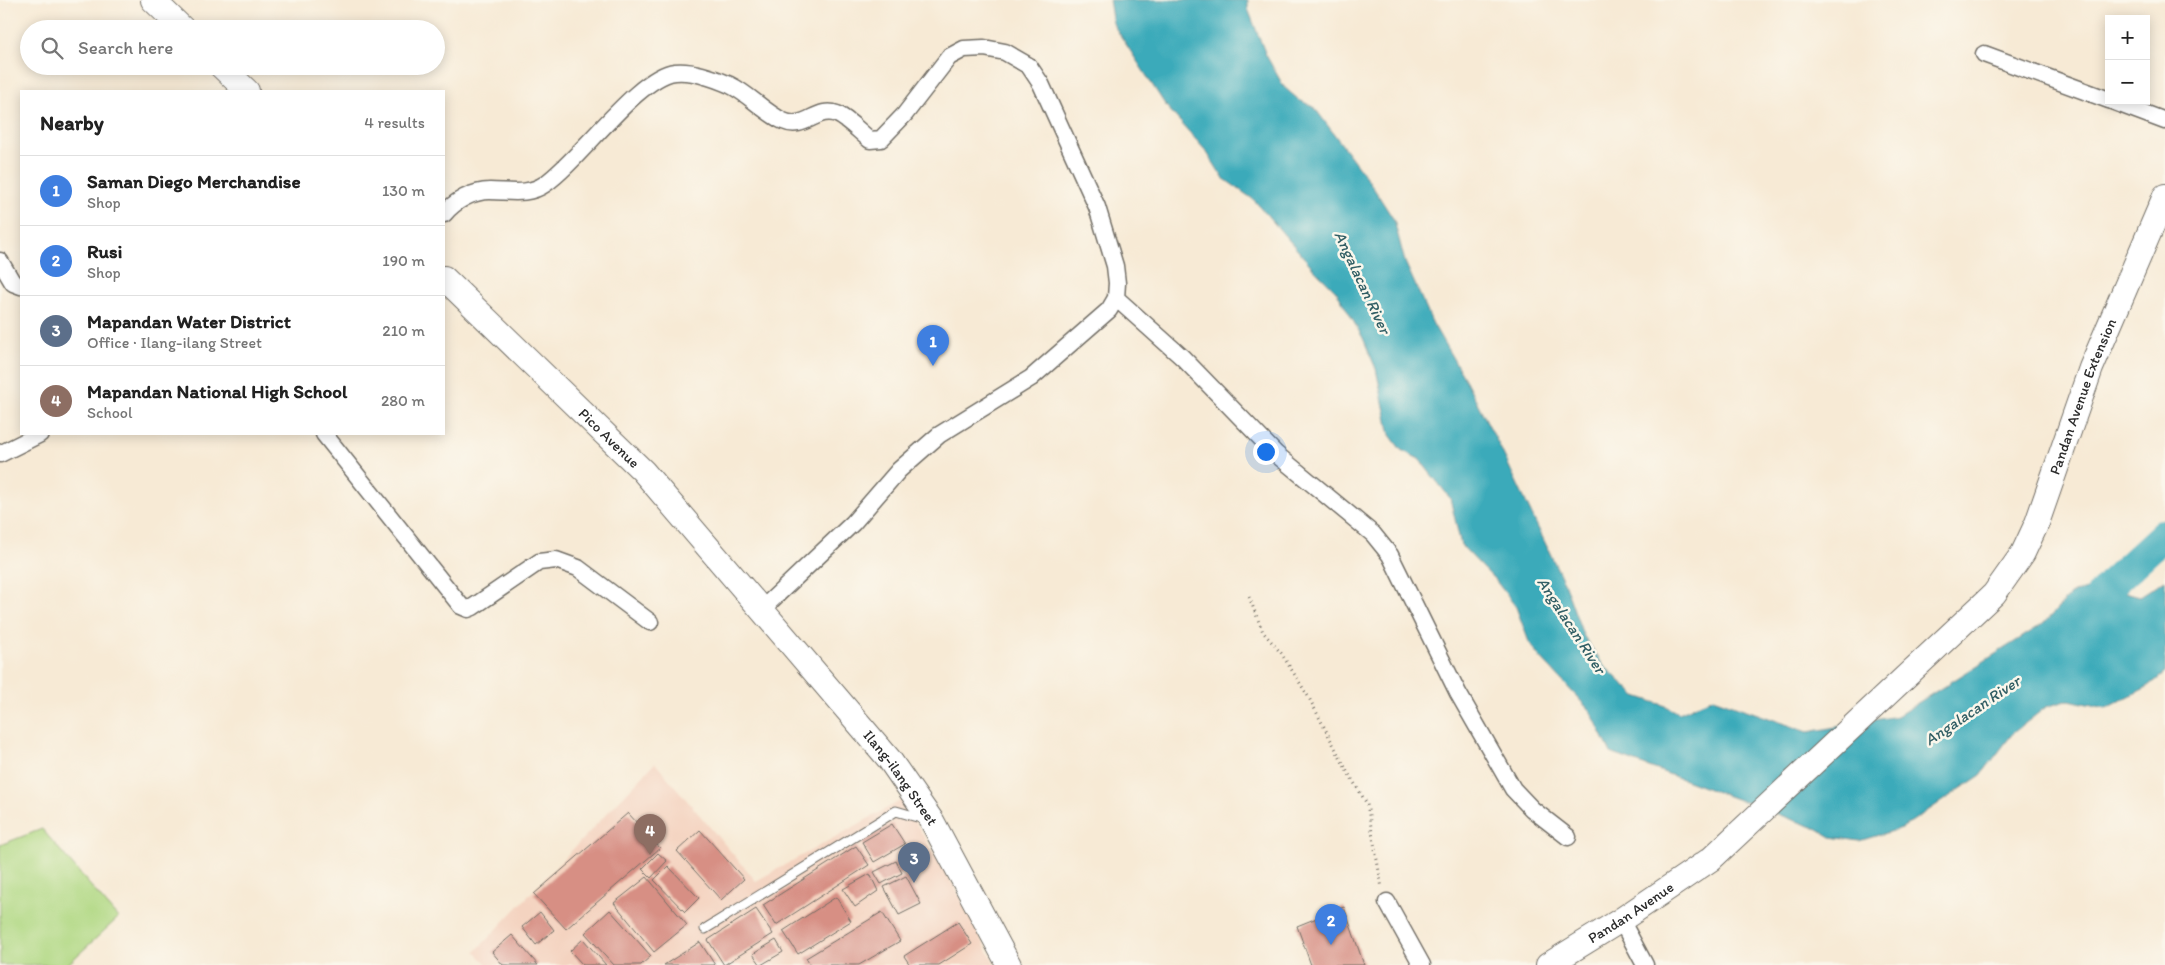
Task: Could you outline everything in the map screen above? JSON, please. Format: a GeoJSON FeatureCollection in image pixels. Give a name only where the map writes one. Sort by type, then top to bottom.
{"type":"FeatureCollection","features":[{"type":"Feature","properties":{"kind":"street"},"geometry":{"type":"LineString","coordinates":[[153,0],[174,20]]}},
{"type":"Feature","properties":{"kind":"street"},"geometry":{"type":"LineString","coordinates":[[445,213],[453,203],[470,196],[488,191],[523,192],[545,184],[579,154],[643,87],[659,76],[676,72],[707,76],[731,86],[782,120],[792,124],[800,124],[820,114],[837,114],[870,140],[875,140],[881,139],[905,114],[949,57],[964,49],[984,48],[1005,52],[1029,66],[1042,84],[1097,207],[1115,266],[1116,298],[1109,310],[1031,378],[940,434],[906,464],[853,523],[761,610]]}},
{"type":"Feature","properties":{"kind":"street"},"geometry":{"type":"LineString","coordinates":[[1984,54],[2105,99]]}},
{"type":"Feature","properties":{"kind":"street"},"geometry":{"type":"LineString","coordinates":[[230,75],[246,90]]}},
{"type":"Feature","properties":{"kind":"street"},"geometry":{"type":"LineString","coordinates":[[2121,105],[2165,121]]}},
{"type":"Feature","properties":{"kind":"street","name":"Pandan Avenue Extension"},"geometry":{"type":"LineString","coordinates":[[1711,859],[1994,594],[2023,553],[2037,523],[2091,368],[2165,196]]}},
{"type":"Feature","properties":{"kind":"street"},"geometry":{"type":"LineString","coordinates":[[0,261],[13,283],[20,286]]}},
{"type":"Feature","properties":{"kind":"street","name":"Pico Avenue"},"geometry":{"type":"LineString","coordinates":[[445,279],[642,471],[761,610]]}},
{"type":"Feature","properties":{"kind":"street"},"geometry":{"type":"LineString","coordinates":[[1116,298],[1183,358],[1276,454],[1373,534],[1390,555],[1458,693],[1512,789],[1532,809],[1568,837]]}},
{"type":"Feature","properties":{"kind":"street"},"geometry":{"type":"LineString","coordinates":[[0,454],[38,435]]}},
{"type":"Feature","properties":{"kind":"street"},"geometry":{"type":"LineString","coordinates":[[325,435],[461,606],[468,609],[473,607],[539,562],[556,560],[578,568],[650,622]]}},
{"type":"Feature","properties":{"kind":"street","name":"Ilang-ilang Street"},"geometry":{"type":"LineString","coordinates":[[761,610],[889,759],[932,821],[1009,965]]}},
{"type":"Feature","properties":{"kind":"street","name":"Pandan Avenue"},"geometry":{"type":"LineString","coordinates":[[1548,965],[1621,920],[1711,859]]}},
{"type":"Feature","properties":{"kind":"street"},"geometry":{"type":"LineString","coordinates":[[1387,902],[1422,965]]}},
{"type":"Feature","properties":{"kind":"street"},"geometry":{"type":"LineString","coordinates":[[1621,920],[1646,965]]}},
{"type":"Feature","properties":{"kind":"lane"},"geometry":{"type":"LineString","coordinates":[[706,929],[896,811],[932,821]]}},
{"type":"Feature","properties":{"kind":"path"},"geometry":{"type":"LineString","coordinates":[[1249,597],[1263,632],[1281,653],[1308,696],[1347,771],[1367,804],[1380,884],[1387,902]]}},
{"type":"Feature","properties":{"kind":"shaded area"},"geometry":{"type":"Polygon","coordinates":[[[655,763],[756,881],[902,800],[959,895],[995,965],[488,965],[475,952],[655,763]]]}},
{"type":"Feature","properties":{"kind":"green space"},"geometry":{"type":"Polygon","coordinates":[[[42,829],[118,918],[67,965],[0,965],[0,845],[42,829]]]}},
{"type":"Feature","properties":{"kind":"water"},"geometry":{"type":"Polygon","coordinates":[[[1109,0],[1248,0],[1248,9],[1266,55],[1284,87],[1299,100],[1314,107],[1369,181],[1394,220],[1405,262],[1433,324],[1466,381],[1499,445],[1565,585],[1583,635],[1603,665],[1636,696],[1666,706],[1679,713],[1713,698],[1808,732],[1897,716],[2043,624],[2071,594],[2099,585],[2140,596],[2165,580],[2165,673],[2149,686],[2106,708],[2069,700],[2046,707],[2013,733],[1981,775],[1902,828],[1859,841],[1831,837],[1818,829],[1611,753],[1591,712],[1538,655],[1529,642],[1516,607],[1496,581],[1461,545],[1450,498],[1419,459],[1401,450],[1390,435],[1376,369],[1363,338],[1336,291],[1314,269],[1254,200],[1223,178],[1206,151],[1166,106],[1113,24],[1109,0]]]}},
{"type":"Feature","properties":{"kind":"building"},"geometry":{"type":"Polygon","coordinates":[[[628,813],[660,848],[566,929],[534,894],[628,813]]]}},
{"type":"Feature","properties":{"kind":"building"},"geometry":{"type":"Polygon","coordinates":[[[892,824],[905,844],[874,862],[862,842],[892,824]]]}},
{"type":"Feature","properties":{"kind":"building"},"geometry":{"type":"Polygon","coordinates":[[[700,830],[744,879],[721,900],[677,851],[700,830]]]}},
{"type":"Feature","properties":{"kind":"building"},"geometry":{"type":"Polygon","coordinates":[[[856,846],[869,865],[776,925],[763,905],[856,846]]]}},
{"type":"Feature","properties":{"kind":"building"},"geometry":{"type":"Polygon","coordinates":[[[658,853],[667,861],[651,878],[642,869],[658,853]]]}},
{"type":"Feature","properties":{"kind":"building"},"geometry":{"type":"Polygon","coordinates":[[[896,861],[902,873],[881,884],[874,872],[896,861]]]}},
{"type":"Feature","properties":{"kind":"building"},"geometry":{"type":"Polygon","coordinates":[[[668,866],[699,898],[685,912],[654,880],[668,866]]]}},
{"type":"Feature","properties":{"kind":"building"},"geometry":{"type":"Polygon","coordinates":[[[870,874],[878,891],[855,907],[843,889],[870,874]]]}},
{"type":"Feature","properties":{"kind":"building"},"geometry":{"type":"Polygon","coordinates":[[[906,876],[921,904],[899,915],[884,887],[906,876]]]}},
{"type":"Feature","properties":{"kind":"building"},"geometry":{"type":"Polygon","coordinates":[[[647,877],[687,925],[654,952],[614,903],[647,877]]]}},
{"type":"Feature","properties":{"kind":"building"},"geometry":{"type":"Polygon","coordinates":[[[836,897],[851,921],[798,954],[783,931],[836,897]]]}},
{"type":"Feature","properties":{"kind":"building"},"geometry":{"type":"Polygon","coordinates":[[[1344,907],[1364,965],[1311,965],[1297,926],[1344,907]]]}},
{"type":"Feature","properties":{"kind":"building"},"geometry":{"type":"Polygon","coordinates":[[[756,909],[773,934],[724,965],[708,940],[756,909]]]}},
{"type":"Feature","properties":{"kind":"building"},"geometry":{"type":"Polygon","coordinates":[[[610,910],[651,956],[641,965],[614,965],[585,933],[610,910]]]}},
{"type":"Feature","properties":{"kind":"building"},"geometry":{"type":"Polygon","coordinates":[[[540,912],[554,930],[536,945],[522,927],[540,912]]]}},
{"type":"Feature","properties":{"kind":"building"},"geometry":{"type":"Polygon","coordinates":[[[882,912],[900,941],[859,965],[810,965],[806,958],[882,912]]]}},
{"type":"Feature","properties":{"kind":"building"},"geometry":{"type":"Polygon","coordinates":[[[958,922],[972,944],[939,965],[910,965],[904,956],[958,922]]]}},
{"type":"Feature","properties":{"kind":"building"},"geometry":{"type":"Polygon","coordinates":[[[512,935],[538,965],[503,965],[492,952],[512,935]]]}},
{"type":"Feature","properties":{"kind":"building"},"geometry":{"type":"Polygon","coordinates":[[[583,939],[606,965],[583,965],[570,951],[583,939]]]}},
{"type":"Feature","properties":{"kind":"building"},"geometry":{"type":"Polygon","coordinates":[[[776,940],[783,952],[761,965],[753,954],[776,940]]]}},
{"type":"Feature","properties":{"kind":"building"},"geometry":{"type":"Polygon","coordinates":[[[700,942],[715,965],[664,965],[700,942]]]}},
{"type":"Feature","properties":{"kind":"waterway","name":"Angalacan River"},"geometry":{"type":"LineString","coordinates":[[2080,620],[2114,581],[2165,534]]}},
{"type":"Feature","properties":{"kind":"place","name":"Saman Diego Merchandise"},"geometry":{"type":"Point","coordinates":[933,366]}},
{"type":"Feature","properties":{"kind":"place","name":"Mapandan National High School"},"geometry":{"type":"Point","coordinates":[650,855]}},
{"type":"Feature","properties":{"kind":"place","name":"Mapandan Water District"},"geometry":{"type":"Point","coordinates":[914,883]}},
{"type":"Feature","properties":{"kind":"place","name":"Rusi"},"geometry":{"type":"Point","coordinates":[1331,945]}}]}
